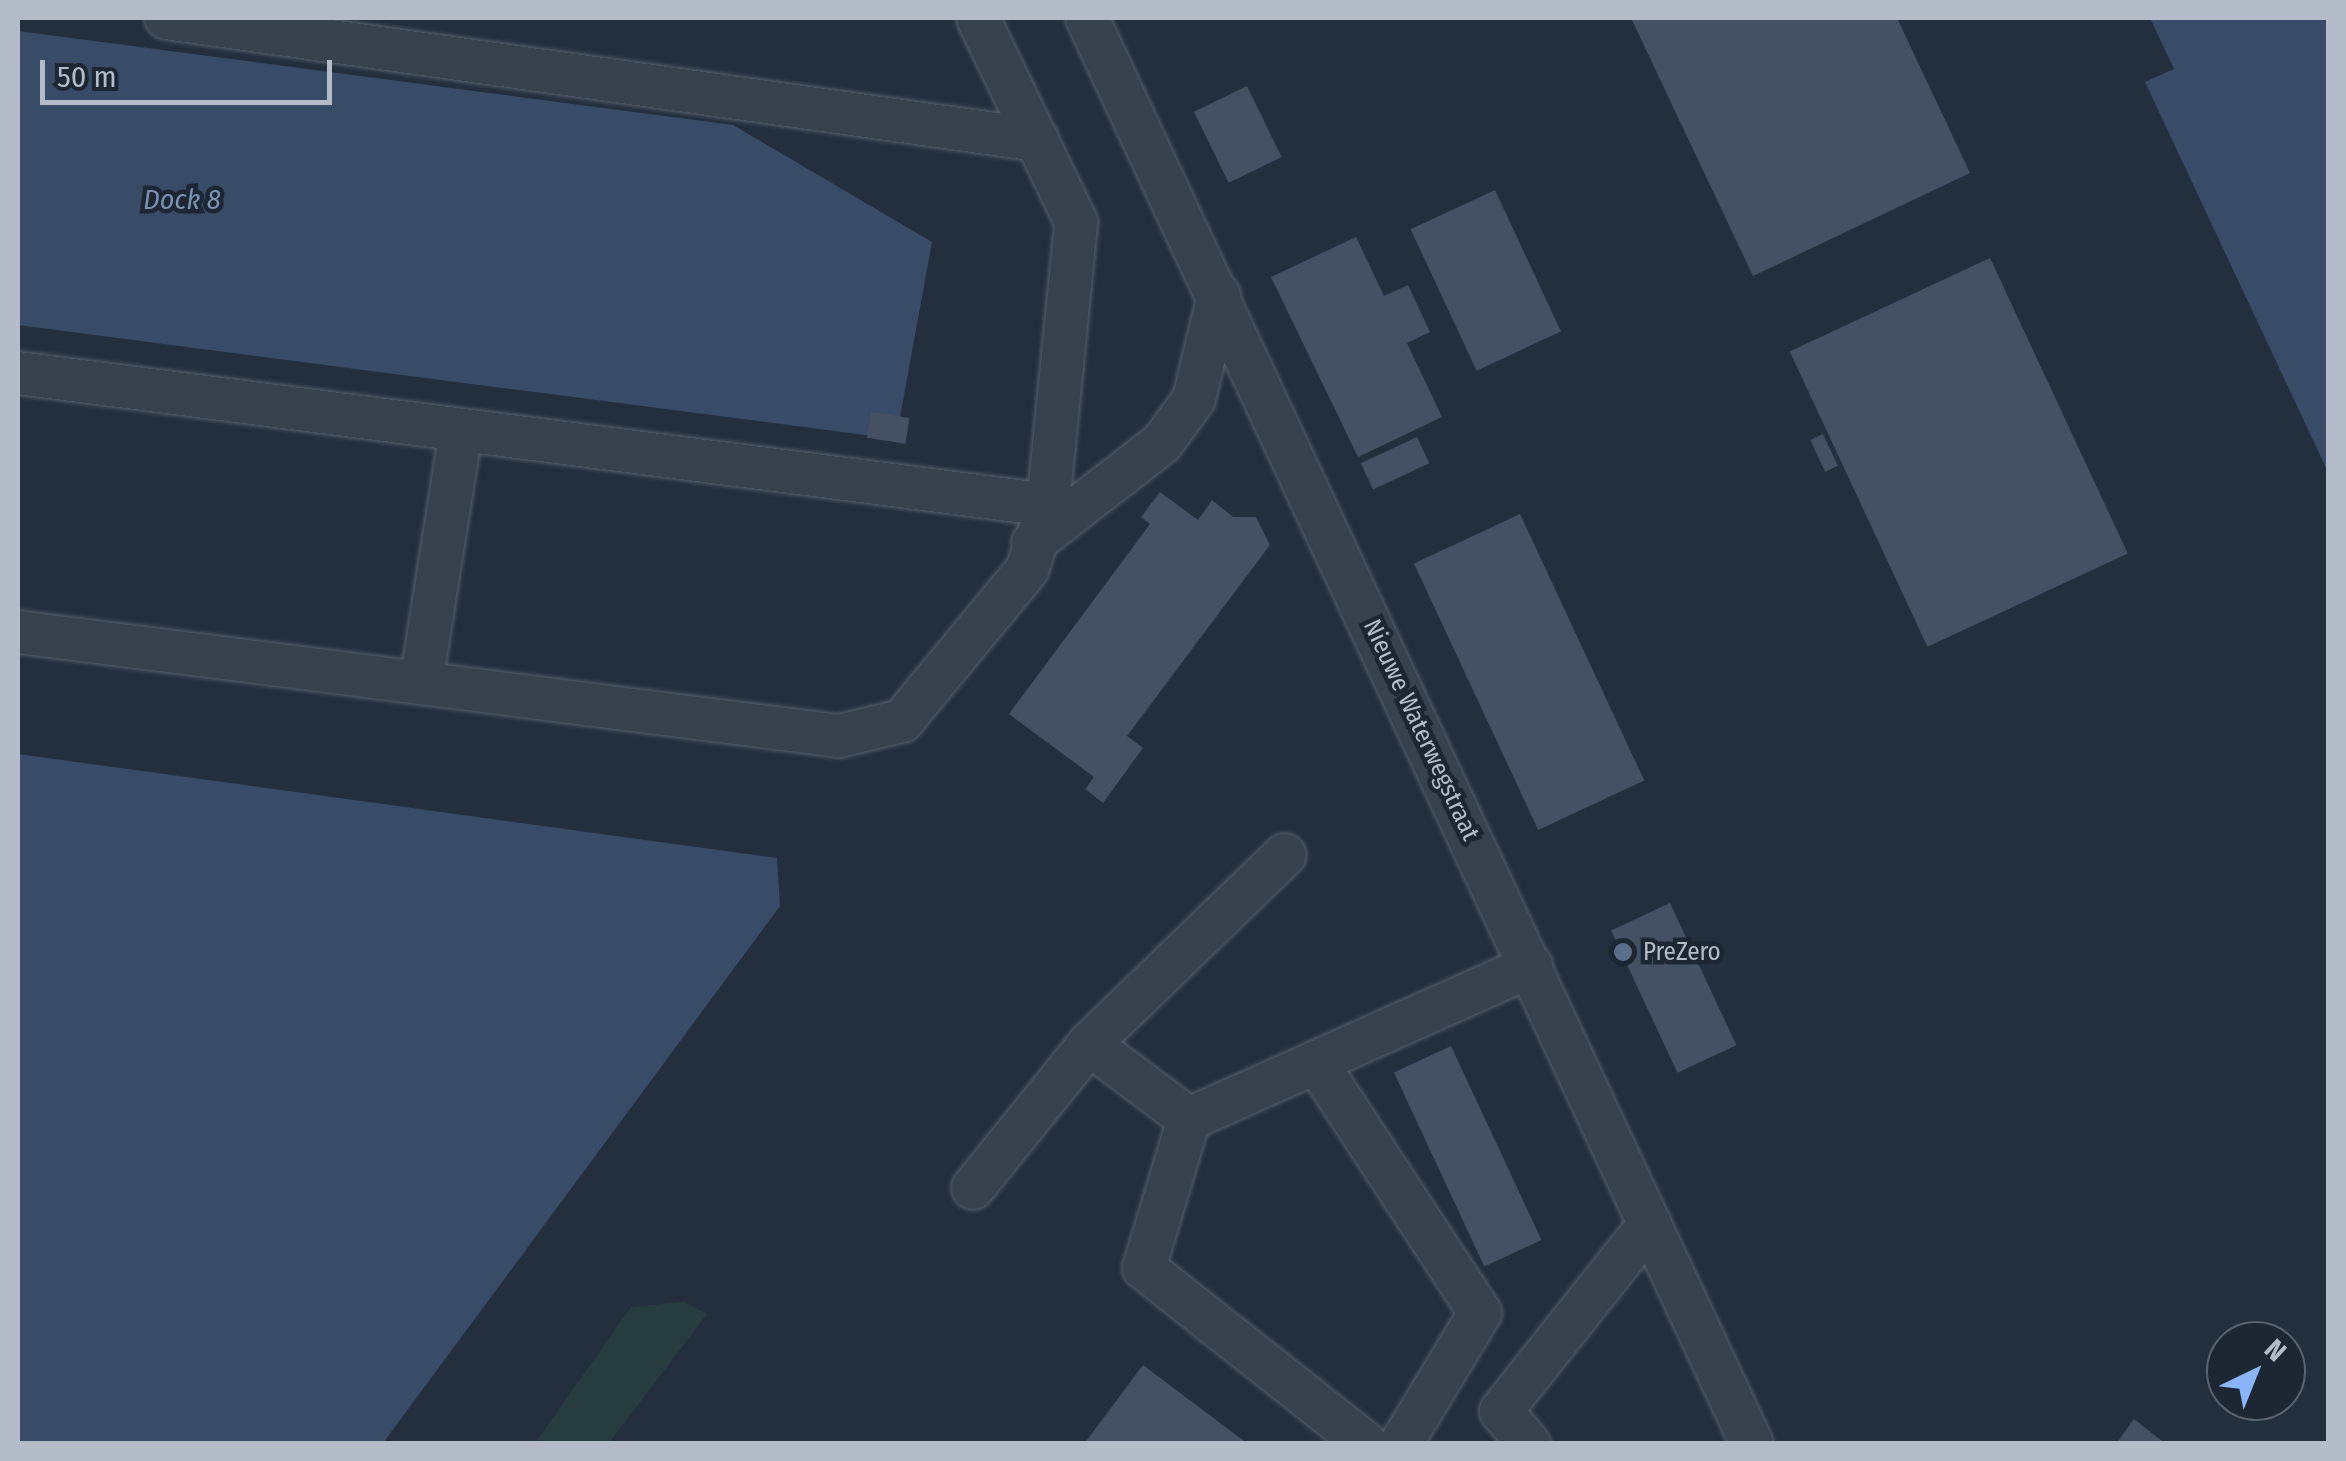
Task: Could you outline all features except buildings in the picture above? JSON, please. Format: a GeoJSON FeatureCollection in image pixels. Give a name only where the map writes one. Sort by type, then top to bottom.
{"type":"FeatureCollection","features":[{"type":"Feature","properties":{"kind":"street"},"geometry":{"type":"LineString","coordinates":[[166,18],[1037,140]]}},
{"type":"Feature","properties":{"kind":"street"},"geometry":{"type":"LineString","coordinates":[[18,632],[838,736],[902,721],[1027,570],[1030,546],[1048,505],[1076,222],[978,18]]}},
{"type":"Feature","properties":{"kind":"street","name":"Nieuwe Waterwegstraat"},"geometry":{"type":"LineString","coordinates":[[1088,18],[1752,1444]]}},
{"type":"Feature","properties":{"kind":"street"},"geometry":{"type":"LineString","coordinates":[[1030,546],[1162,443],[1194,399],[1219,295]]}},
{"type":"Feature","properties":{"kind":"street"},"geometry":{"type":"LineString","coordinates":[[18,372],[1048,505]]}},
{"type":"Feature","properties":{"kind":"street"},"geometry":{"type":"LineString","coordinates":[[420,683],[461,430]]}},
{"type":"Feature","properties":{"kind":"street"},"geometry":{"type":"LineString","coordinates":[[973,1188],[1089,1044],[1285,855]]}},
{"type":"Feature","properties":{"kind":"street"},"geometry":{"type":"LineString","coordinates":[[1366,1444],[1144,1268],[1188,1120],[1531,966]]}},
{"type":"Feature","properties":{"kind":"street"},"geometry":{"type":"LineString","coordinates":[[1089,1044],[1188,1120]]}},
{"type":"Feature","properties":{"kind":"street"},"geometry":{"type":"LineString","coordinates":[[1316,1062],[1480,1313],[1401,1444]]}},
{"type":"Feature","properties":{"kind":"street"},"geometry":{"type":"LineString","coordinates":[[1529,1444],[1500,1411],[1650,1224]]}},
{"type":"Feature","properties":{"kind":"green space"},"geometry":{"type":"Polygon","coordinates":[[[683,1302],[707,1314],[609,1443],[535,1443],[631,1307],[683,1302]]]}},
{"type":"Feature","properties":{"kind":"water"},"geometry":{"type":"Polygon","coordinates":[[[2150,18],[2328,18],[2328,472],[2145,82],[2174,69],[2150,18]]]}},
{"type":"Feature","properties":{"kind":"water","name":"Dock 8"},"geometry":{"type":"Polygon","coordinates":[[[18,31],[733,125],[932,242],[896,439],[18,325],[18,31]]]}},
{"type":"Feature","properties":{"kind":"water"},"geometry":{"type":"Polygon","coordinates":[[[18,754],[777,858],[780,906],[383,1443],[18,1443],[18,754]]]}},
{"type":"Feature","properties":{"kind":"place","name":"PreZero"},"geometry":{"type":"Point","coordinates":[1623,952]}}]}
